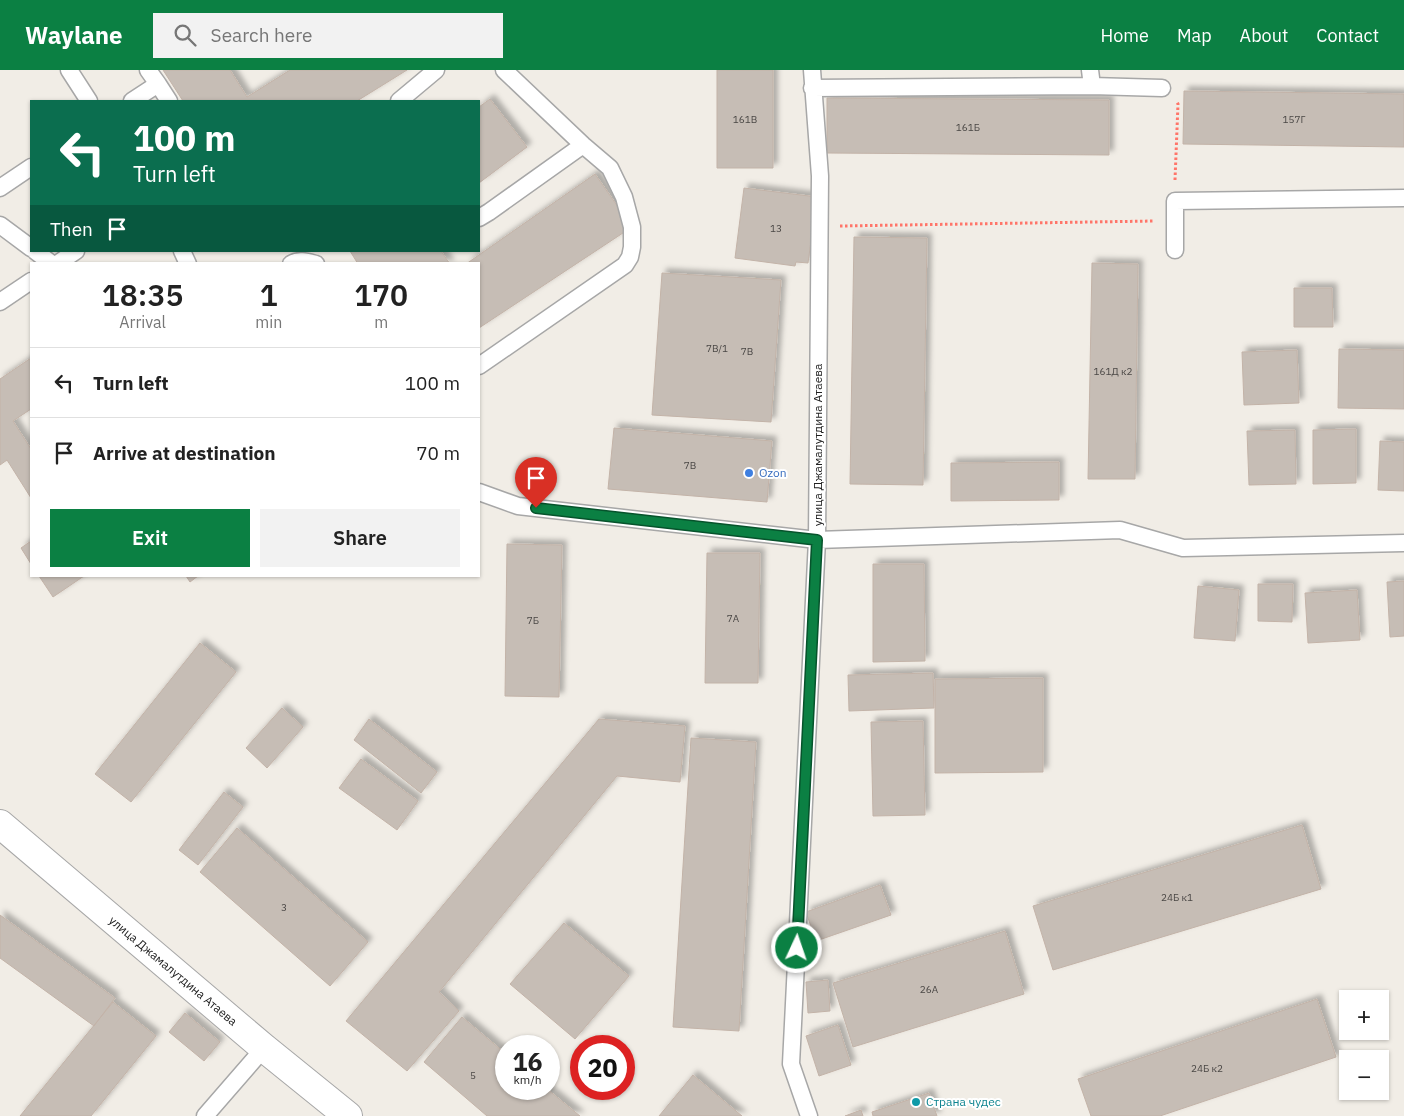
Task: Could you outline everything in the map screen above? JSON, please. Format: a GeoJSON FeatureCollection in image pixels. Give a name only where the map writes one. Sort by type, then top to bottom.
{"type":"FeatureCollection","features":[{"type":"Feature","properties":{"kind":"street","name":"улица Джамалутдина Атаева"},"geometry":{"type":"LineString","coordinates":[[0,824],[264,1048],[348,1116]]}},
{"type":"Feature","properties":{"kind":"lane"},"geometry":{"type":"LineString","coordinates":[[69,70],[88,100]]}},
{"type":"Feature","properties":{"kind":"lane"},"geometry":{"type":"LineString","coordinates":[[148,70],[167,100]]}},
{"type":"Feature","properties":{"kind":"lane"},"geometry":{"type":"LineString","coordinates":[[400,100],[436,70]]}},
{"type":"Feature","properties":{"kind":"lane"},"geometry":{"type":"LineString","coordinates":[[480,365],[626,265],[632,247],[632,227],[624,197],[610,168],[504,70]]}},
{"type":"Feature","properties":{"kind":"lane","name":"улица Джамалутдина Атаева"},"geometry":{"type":"LineString","coordinates":[[809,1116],[791,1064],[817,540],[820,176],[812,70]]}},
{"type":"Feature","properties":{"kind":"lane"},"geometry":{"type":"LineString","coordinates":[[1090,70],[1092,86]]}},
{"type":"Feature","properties":{"kind":"lane"},"geometry":{"type":"LineString","coordinates":[[134,100],[158,84]]}},
{"type":"Feature","properties":{"kind":"lane"},"geometry":{"type":"LineString","coordinates":[[812,88],[1092,86],[1162,88]]}},
{"type":"Feature","properties":{"kind":"lane"},"geometry":{"type":"LineString","coordinates":[[480,217],[583,145]]}},
{"type":"Feature","properties":{"kind":"lane"},"geometry":{"type":"LineString","coordinates":[[0,188],[30,168]]}},
{"type":"Feature","properties":{"kind":"lane"},"geometry":{"type":"LineString","coordinates":[[1174,250],[1175,200],[1404,198]]}},
{"type":"Feature","properties":{"kind":"lane"},"geometry":{"type":"LineString","coordinates":[[0,225],[30,247]]}},
{"type":"Feature","properties":{"kind":"lane"},"geometry":{"type":"LineString","coordinates":[[36,252],[49,262]]}},
{"type":"Feature","properties":{"kind":"lane"},"geometry":{"type":"LineString","coordinates":[[60,262],[75,252]]}},
{"type":"Feature","properties":{"kind":"lane"},"geometry":{"type":"LineString","coordinates":[[294,262],[307,262]]}},
{"type":"Feature","properties":{"kind":"lane"},"geometry":{"type":"LineString","coordinates":[[0,302],[30,282]]}},
{"type":"Feature","properties":{"kind":"lane"},"geometry":{"type":"LineString","coordinates":[[480,492],[518,506],[817,540],[1120,530],[1183,548],[1404,543]]}},
{"type":"Feature","properties":{"kind":"lane"},"geometry":{"type":"LineString","coordinates":[[205,1116],[264,1048]]}},
{"type":"Feature","properties":{"kind":"path"},"geometry":{"type":"LineString","coordinates":[[1162,88],[1173,94],[1178,104],[1175,200]]}},
{"type":"Feature","properties":{"kind":"path"},"geometry":{"type":"LineString","coordinates":[[820,226],[1175,221]]}},
{"type":"Feature","properties":{"kind":"building"},"geometry":{"type":"Polygon","coordinates":[[[163,70],[230,70],[247,97],[290,70],[407,70],[359,100],[182,100],[163,70]]]}},
{"type":"Feature","properties":{"kind":"building"},"geometry":{"type":"Polygon","coordinates":[[[717,70],[773,70],[773,168],[717,168],[717,70]]]}},
{"type":"Feature","properties":{"kind":"building"},"geometry":{"type":"Polygon","coordinates":[[[1184,91],[1404,94],[1404,147],[1183,144],[1184,91]]]}},
{"type":"Feature","properties":{"kind":"building"},"geometry":{"type":"Polygon","coordinates":[[[827,98],[1109,100],[1109,155],[827,153],[827,98]]]}},
{"type":"Feature","properties":{"kind":"building"},"geometry":{"type":"Polygon","coordinates":[[[490,99],[527,147],[480,182],[480,106],[490,99]]]}},
{"type":"Feature","properties":{"kind":"building"},"geometry":{"type":"Polygon","coordinates":[[[595,174],[632,227],[480,327],[480,262],[469,262],[595,174]]]}},
{"type":"Feature","properties":{"kind":"building"},"geometry":{"type":"Polygon","coordinates":[[[744,188],[817,197],[808,263],[796,262],[795,266],[735,258],[744,188]]]}},
{"type":"Feature","properties":{"kind":"building"},"geometry":{"type":"Polygon","coordinates":[[[854,237],[927,238],[923,485],[850,484],[854,237]]]}},
{"type":"Feature","properties":{"kind":"building"},"geometry":{"type":"Polygon","coordinates":[[[351,252],[442,252],[449,262],[357,262],[351,252]]]}},
{"type":"Feature","properties":{"kind":"building"},"geometry":{"type":"Polygon","coordinates":[[[1092,263],[1138,264],[1135,479],[1088,479],[1092,263]]]}},
{"type":"Feature","properties":{"kind":"building"},"geometry":{"type":"Polygon","coordinates":[[[662,273],[781,280],[771,422],[652,415],[662,273]]]}},
{"type":"Feature","properties":{"kind":"building"},"geometry":{"type":"Polygon","coordinates":[[[1294,288],[1332,288],[1333,327],[1294,327],[1294,288]]]}},
{"type":"Feature","properties":{"kind":"building"},"geometry":{"type":"Polygon","coordinates":[[[1339,349],[1404,350],[1404,409],[1338,408],[1339,349]]]}},
{"type":"Feature","properties":{"kind":"building"},"geometry":{"type":"Polygon","coordinates":[[[1297,350],[1299,403],[1244,405],[1242,352],[1297,350]]]}},
{"type":"Feature","properties":{"kind":"building"},"geometry":{"type":"Polygon","coordinates":[[[30,359],[30,410],[13,421],[30,447],[30,496],[7,460],[0,465],[0,379],[30,359]]]}},
{"type":"Feature","properties":{"kind":"building"},"geometry":{"type":"Polygon","coordinates":[[[614,428],[772,441],[767,502],[608,489],[614,428]]]}},
{"type":"Feature","properties":{"kind":"building"},"geometry":{"type":"Polygon","coordinates":[[[1356,429],[1356,483],[1313,484],[1313,430],[1356,429]]]}},
{"type":"Feature","properties":{"kind":"building"},"geometry":{"type":"Polygon","coordinates":[[[1295,430],[1296,484],[1249,485],[1247,431],[1295,430]]]}},
{"type":"Feature","properties":{"kind":"building"},"geometry":{"type":"Polygon","coordinates":[[[1380,441],[1404,442],[1404,491],[1378,490],[1380,441]]]}},
{"type":"Feature","properties":{"kind":"building"},"geometry":{"type":"Polygon","coordinates":[[[1059,462],[1059,500],[951,501],[951,463],[1059,462]]]}},
{"type":"Feature","properties":{"kind":"building"},"geometry":{"type":"Polygon","coordinates":[[[30,542],[30,562],[21,548],[30,542]]]}},
{"type":"Feature","properties":{"kind":"building"},"geometry":{"type":"Polygon","coordinates":[[[507,544],[562,545],[559,697],[505,696],[507,544]]]}},
{"type":"Feature","properties":{"kind":"building"},"geometry":{"type":"Polygon","coordinates":[[[707,553],[760,553],[758,683],[705,683],[707,553]]]}},
{"type":"Feature","properties":{"kind":"building"},"geometry":{"type":"Polygon","coordinates":[[[873,564],[924,564],[925,661],[873,662],[873,564]]]}},
{"type":"Feature","properties":{"kind":"building"},"geometry":{"type":"Polygon","coordinates":[[[40,577],[83,577],[53,597],[40,577]]]}},
{"type":"Feature","properties":{"kind":"building"},"geometry":{"type":"Polygon","coordinates":[[[187,577],[197,577],[190,582],[187,577]]]}},
{"type":"Feature","properties":{"kind":"building"},"geometry":{"type":"Polygon","coordinates":[[[1404,581],[1404,636],[1390,637],[1387,582],[1404,581]]]}},
{"type":"Feature","properties":{"kind":"building"},"geometry":{"type":"Polygon","coordinates":[[[1258,584],[1293,584],[1292,622],[1258,621],[1258,584]]]}},
{"type":"Feature","properties":{"kind":"building"},"geometry":{"type":"Polygon","coordinates":[[[1198,586],[1239,590],[1235,641],[1194,638],[1198,586]]]}},
{"type":"Feature","properties":{"kind":"building"},"geometry":{"type":"Polygon","coordinates":[[[1357,590],[1360,640],[1308,643],[1305,593],[1357,590]]]}},
{"type":"Feature","properties":{"kind":"building"},"geometry":{"type":"Polygon","coordinates":[[[200,643],[236,672],[131,802],[95,774],[200,643]]]}},
{"type":"Feature","properties":{"kind":"building"},"geometry":{"type":"Polygon","coordinates":[[[933,673],[934,708],[849,711],[848,675],[933,673]]]}},
{"type":"Feature","properties":{"kind":"building"},"geometry":{"type":"Polygon","coordinates":[[[1043,678],[1043,772],[935,773],[935,679],[1043,678]]]}},
{"type":"Feature","properties":{"kind":"building"},"geometry":{"type":"Polygon","coordinates":[[[282,708],[303,727],[267,768],[246,748],[282,708]]]}},
{"type":"Feature","properties":{"kind":"building"},"geometry":{"type":"Polygon","coordinates":[[[369,719],[437,772],[421,793],[354,740],[369,719]]]}},
{"type":"Feature","properties":{"kind":"building"},"geometry":{"type":"Polygon","coordinates":[[[599,719],[685,726],[680,782],[617,776],[439,992],[459,1011],[407,1071],[346,1021],[599,719]]]}},
{"type":"Feature","properties":{"kind":"building"},"geometry":{"type":"Polygon","coordinates":[[[923,721],[925,815],[873,816],[871,722],[923,721]]]}},
{"type":"Feature","properties":{"kind":"building"},"geometry":{"type":"Polygon","coordinates":[[[691,738],[756,742],[739,1031],[673,1027],[691,738]]]}},
{"type":"Feature","properties":{"kind":"building"},"geometry":{"type":"Polygon","coordinates":[[[361,759],[418,801],[397,830],[339,788],[361,759]]]}},
{"type":"Feature","properties":{"kind":"building"},"geometry":{"type":"Polygon","coordinates":[[[224,792],[243,807],[198,865],[179,850],[224,792]]]}},
{"type":"Feature","properties":{"kind":"building"},"geometry":{"type":"Polygon","coordinates":[[[1302,825],[1321,889],[1053,970],[1033,906],[1302,825]]]}},
{"type":"Feature","properties":{"kind":"building"},"geometry":{"type":"Polygon","coordinates":[[[237,828],[368,942],[330,986],[200,872],[237,828]]]}},
{"type":"Feature","properties":{"kind":"building"},"geometry":{"type":"Polygon","coordinates":[[[880,885],[891,915],[816,941],[806,912],[880,885]]]}},
{"type":"Feature","properties":{"kind":"building"},"geometry":{"type":"Polygon","coordinates":[[[0,915],[115,998],[94,1026],[0,958],[0,915]]]}},
{"type":"Feature","properties":{"kind":"building"},"geometry":{"type":"Polygon","coordinates":[[[564,923],[629,976],[578,1035],[570,1035],[510,984],[564,923]]]}},
{"type":"Feature","properties":{"kind":"building"},"geometry":{"type":"Polygon","coordinates":[[[1005,931],[1024,994],[853,1047],[833,983],[1005,931]]]}},
{"type":"Feature","properties":{"kind":"building"},"geometry":{"type":"Polygon","coordinates":[[[828,980],[830,1011],[808,1013],[806,982],[828,980]]]}},
{"type":"Feature","properties":{"kind":"building"},"geometry":{"type":"Polygon","coordinates":[[[1317,999],[1336,1057],[1160,1116],[1091,1116],[1078,1079],[1317,999]]]}},
{"type":"Feature","properties":{"kind":"building"},"geometry":{"type":"Polygon","coordinates":[[[113,1002],[156,1036],[91,1116],[20,1116],[113,1002]]]}},
{"type":"Feature","properties":{"kind":"building"},"geometry":{"type":"Polygon","coordinates":[[[185,1013],[220,1042],[204,1061],[169,1032],[185,1013]]]}},
{"type":"Feature","properties":{"kind":"building"},"geometry":{"type":"Polygon","coordinates":[[[462,1017],[495,1045],[495,1100],[560,1100],[580,1116],[487,1116],[424,1062],[462,1017]]]}},
{"type":"Feature","properties":{"kind":"building"},"geometry":{"type":"Polygon","coordinates":[[[838,1025],[851,1065],[819,1076],[806,1036],[838,1025]]]}},
{"type":"Feature","properties":{"kind":"building"},"geometry":{"type":"Polygon","coordinates":[[[693,1075],[742,1116],[659,1116],[693,1075]]]}},
{"type":"Feature","properties":{"kind":"building","name":"Страна чудес"},"geometry":{"type":"Polygon","coordinates":[[[929,1093],[937,1116],[873,1116],[872,1112],[929,1093]]]}},
{"type":"Feature","properties":{"kind":"building"},"geometry":{"type":"Polygon","coordinates":[[[861,1110],[863,1116],[845,1116],[861,1110]]]}},
{"type":"Feature","properties":{"kind":"place","name":"Ozon"},"geometry":{"type":"Point","coordinates":[749,473]}},
{"type":"Feature","properties":{"kind":"place","name":"Страна чудес"},"geometry":{"type":"Point","coordinates":[916,1102]}},
{"type":"Feature","properties":{"kind":"route"},"geometry":{"type":"LineString","coordinates":[[536,508],[817,540],[797,948]]}}]}
